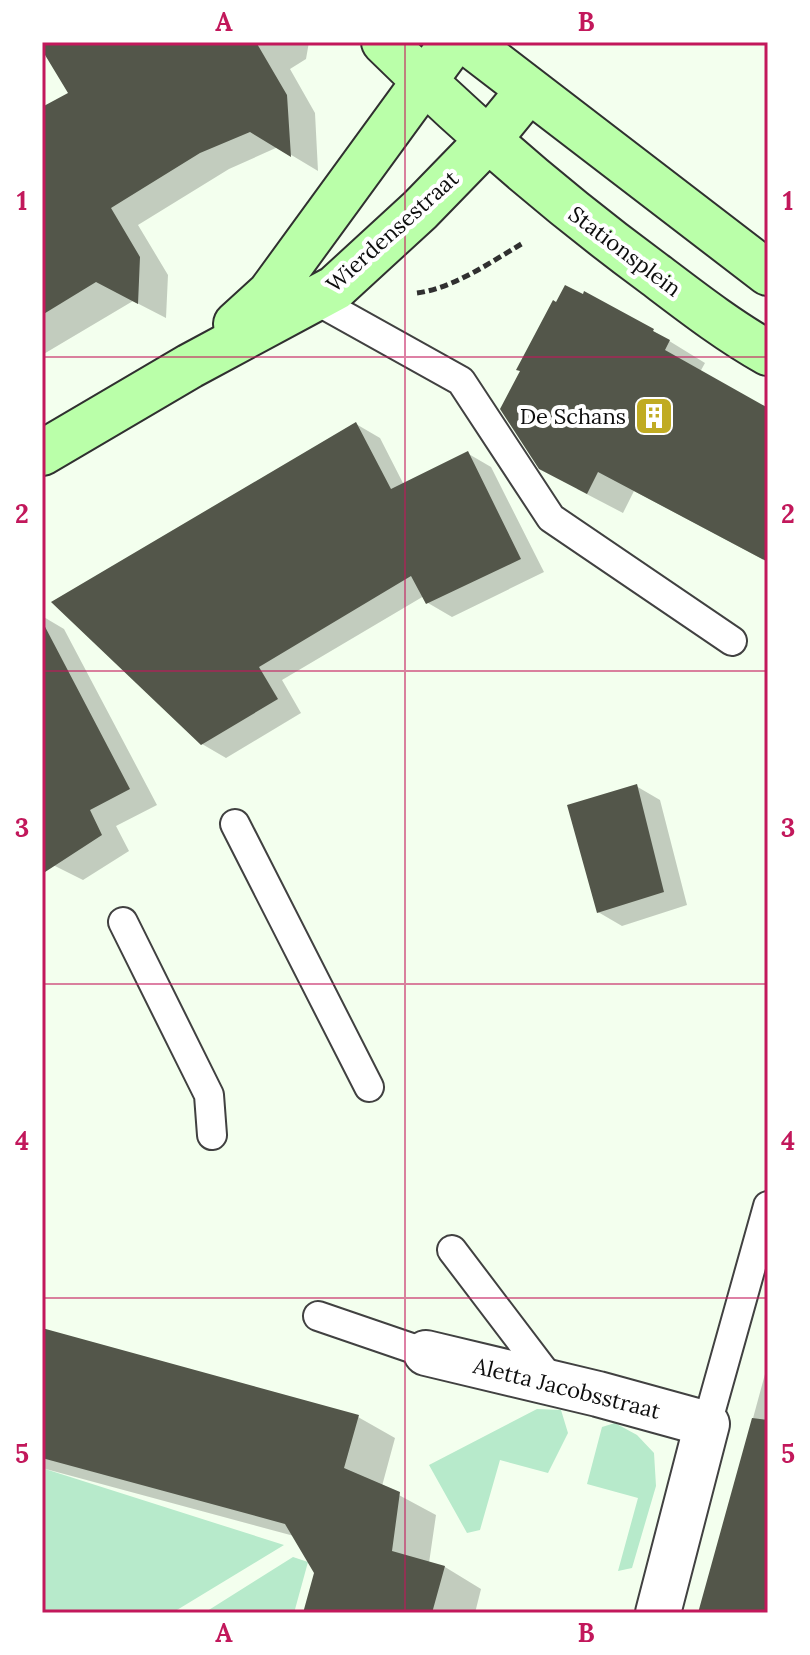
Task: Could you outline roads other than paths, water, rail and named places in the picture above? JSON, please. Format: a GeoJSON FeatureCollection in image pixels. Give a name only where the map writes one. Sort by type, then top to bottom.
{"type":"FeatureCollection","features":[{"type":"Feature","properties":{"kind":"main road","name":"Stationsplein"},"geometry":{"type":"LineString","coordinates":[[384,42],[572,212],[735,334],[768,353]]}},
{"type":"Feature","properties":{"kind":"main road","name":"Wierdensestraat"},"geometry":{"type":"LineString","coordinates":[[190,366],[270,293],[453,42]]}},
{"type":"Feature","properties":{"kind":"main road"},"geometry":{"type":"LineString","coordinates":[[467,42],[768,273]]}},
{"type":"Feature","properties":{"kind":"main road","name":"Wierdensestraat"},"geometry":{"type":"LineString","coordinates":[[42,453],[190,366],[335,288],[420,210],[489,139],[529,90]]}},
{"type":"Feature","properties":{"kind":"street","name":"Aletta Jacobsstraat"},"geometry":{"type":"LineString","coordinates":[[426,1353],[707,1424]]}},
{"type":"Feature","properties":{"kind":"street"},"geometry":{"type":"LineString","coordinates":[[658,1613],[707,1424]]}},
{"type":"Feature","properties":{"kind":"lane"},"geometry":{"type":"LineString","coordinates":[[314,299],[461,381],[551,518],[732,641]]}},
{"type":"Feature","properties":{"kind":"lane"},"geometry":{"type":"LineString","coordinates":[[235,824],[369,1087]]}},
{"type":"Feature","properties":{"kind":"lane"},"geometry":{"type":"LineString","coordinates":[[123,922],[209,1095],[212,1135]]}},
{"type":"Feature","properties":{"kind":"lane"},"geometry":{"type":"LineString","coordinates":[[707,1424],[768,1206]]}},
{"type":"Feature","properties":{"kind":"lane"},"geometry":{"type":"LineString","coordinates":[[452,1250],[553,1383]]}},
{"type":"Feature","properties":{"kind":"lane"},"geometry":{"type":"LineString","coordinates":[[318,1316],[426,1353]]}},
{"type":"Feature","properties":{"kind":"place","name":"De Schans"},"geometry":{"type":"Point","coordinates":[654,416]}}]}
